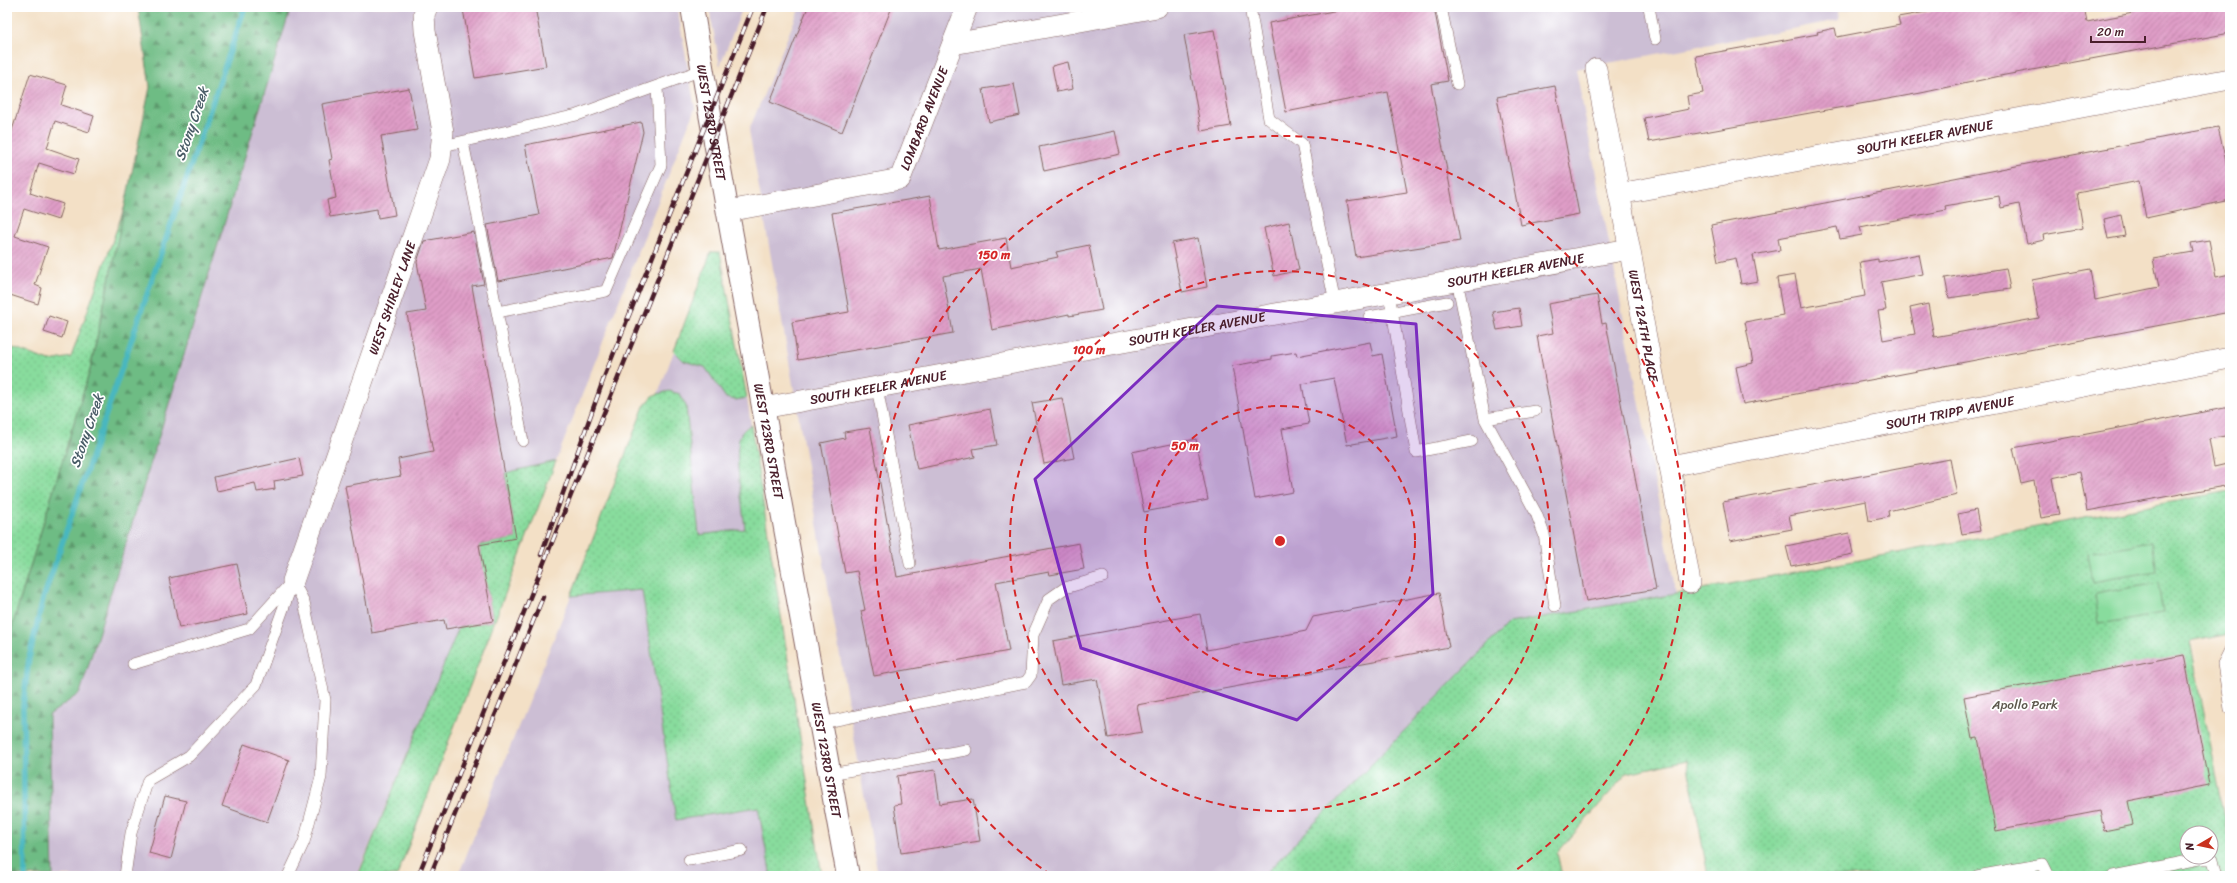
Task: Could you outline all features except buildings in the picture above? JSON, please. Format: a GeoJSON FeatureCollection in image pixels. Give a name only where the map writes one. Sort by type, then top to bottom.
{"type":"FeatureCollection","features":[{"type":"Feature","properties":{"kind":"street","name":"WEST SHIRLEY LANE"},"geometry":{"type":"LineString","coordinates":[[293,581],[440,159],[443,146],[443,132],[425,31],[424,14],[427,7]]}},
{"type":"Feature","properties":{"kind":"street","name":"WEST 123RD STREET"},"geometry":{"type":"LineString","coordinates":[[692,7],[702,70],[848,876]]}},
{"type":"Feature","properties":{"kind":"street","name":"LOMBARD AVENUE"},"geometry":{"type":"LineString","coordinates":[[728,211],[900,179],[967,7]]}},
{"type":"Feature","properties":{"kind":"street"},"geometry":{"type":"LineString","coordinates":[[953,44],[1157,7]]}},
{"type":"Feature","properties":{"kind":"street","name":"WEST 124TH PLACE"},"geometry":{"type":"LineString","coordinates":[[1596,69],[1670,466],[1690,583]]}},
{"type":"Feature","properties":{"kind":"street","name":"SOUTH KEELER AVENUE"},"geometry":{"type":"LineString","coordinates":[[1619,194],[2230,79]]}},
{"type":"Feature","properties":{"kind":"street","name":"SOUTH KEELER AVENUE"},"geometry":{"type":"LineString","coordinates":[[763,408],[1629,248]]}},
{"type":"Feature","properties":{"kind":"street","name":"SOUTH TRIPP AVENUE"},"geometry":{"type":"LineString","coordinates":[[1670,466],[2230,358]]}},
{"type":"Feature","properties":{"kind":"lane"},"geometry":{"type":"LineString","coordinates":[[1250,7],[1269,119],[1302,144],[1335,303]]}},
{"type":"Feature","properties":{"kind":"lane"},"geometry":{"type":"LineString","coordinates":[[1442,7],[1457,84]]}},
{"type":"Feature","properties":{"kind":"lane"},"geometry":{"type":"LineString","coordinates":[[1649,7],[1655,39]]}},
{"type":"Feature","properties":{"kind":"lane"},"geometry":{"type":"LineString","coordinates":[[443,146],[577,115],[702,70]]}},
{"type":"Feature","properties":{"kind":"lane"},"geometry":{"type":"LineString","coordinates":[[497,312],[606,291],[661,165],[657,87]]}},
{"type":"Feature","properties":{"kind":"lane"},"geometry":{"type":"LineString","coordinates":[[463,142],[522,441]]}},
{"type":"Feature","properties":{"kind":"lane"},"geometry":{"type":"LineString","coordinates":[[1457,280],[1485,419],[1536,513],[1544,534],[1555,606]]}},
{"type":"Feature","properties":{"kind":"lane"},"geometry":{"type":"LineString","coordinates":[[1389,293],[1416,452],[1472,441]]}},
{"type":"Feature","properties":{"kind":"lane"},"geometry":{"type":"LineString","coordinates":[[1369,317],[1447,302]]}},
{"type":"Feature","properties":{"kind":"lane"},"geometry":{"type":"LineString","coordinates":[[877,387],[910,564]]}},
{"type":"Feature","properties":{"kind":"lane"},"geometry":{"type":"LineString","coordinates":[[1485,419],[1535,411]]}},
{"type":"Feature","properties":{"kind":"lane"},"geometry":{"type":"LineString","coordinates":[[821,723],[1026,682],[1031,675],[1033,635],[1049,598],[1065,588],[1103,577]]}},
{"type":"Feature","properties":{"kind":"lane"},"geometry":{"type":"LineString","coordinates":[[133,664],[249,629],[293,581]]}},
{"type":"Feature","properties":{"kind":"lane"},"geometry":{"type":"LineString","coordinates":[[125,876],[131,833],[148,780],[189,756],[256,685],[293,581]]}},
{"type":"Feature","properties":{"kind":"lane"},"geometry":{"type":"LineString","coordinates":[[288,876],[304,842],[321,777],[325,700],[304,602],[293,581]]}},
{"type":"Feature","properties":{"kind":"lane"},"geometry":{"type":"LineString","coordinates":[[2230,650],[2223,664],[2230,709]]}},
{"type":"Feature","properties":{"kind":"lane"},"geometry":{"type":"LineString","coordinates":[[830,774],[966,750]]}},
{"type":"Feature","properties":{"kind":"lane"},"geometry":{"type":"LineString","coordinates":[[689,860],[742,850]]}},
{"type":"Feature","properties":{"kind":"lane"},"geometry":{"type":"LineString","coordinates":[[2113,876],[2199,859],[2213,859],[2217,876]]}},
{"type":"Feature","properties":{"kind":"lane"},"geometry":{"type":"LineString","coordinates":[[1978,876],[2043,864],[2049,876]]}},
{"type":"Feature","properties":{"kind":"highlighted area"},"geometry":{"type":"Polygon","coordinates":[[[1217,306],[1416,324],[1433,594],[1297,720],[1081,648],[1035,479],[1217,306]]]}},
{"type":"Feature","properties":{"kind":"shaded area"},"geometry":{"type":"Polygon","coordinates":[[[291,7],[677,7],[695,108],[556,461],[505,473],[516,538],[480,545],[493,621],[459,627],[357,876],[53,876],[49,715],[80,693],[291,7]]]}},
{"type":"Feature","properties":{"kind":"shaded area"},"geometry":{"type":"Polygon","coordinates":[[[709,7],[743,7],[720,66],[709,7]]]}},
{"type":"Feature","properties":{"kind":"shaded area"},"geometry":{"type":"Polygon","coordinates":[[[800,7],[1860,7],[1838,11],[1839,20],[1576,69],[1676,594],[1591,609],[1360,876],[878,876],[749,130],[800,7]]]}},
{"type":"Feature","properties":{"kind":"shaded area"},"geometry":{"type":"Polygon","coordinates":[[[674,351],[684,361],[705,367],[712,377],[735,400],[747,398],[751,425],[745,428],[739,462],[745,529],[699,535],[686,406],[658,394],[674,351]]]}},
{"type":"Feature","properties":{"kind":"shaded area"},"geometry":{"type":"Polygon","coordinates":[[[642,590],[676,819],[759,807],[771,876],[458,876],[571,596],[642,590]]]}},
{"type":"Feature","properties":{"kind":"green space"},"geometry":{"type":"Polygon","coordinates":[[[138,7],[291,7],[80,693],[49,715],[53,876],[7,876],[7,643],[90,370],[150,87],[138,7]]]}},
{"type":"Feature","properties":{"kind":"green space"},"geometry":{"type":"Polygon","coordinates":[[[125,206],[90,370],[7,643],[7,346],[50,361],[71,357],[125,206]]]}},
{"type":"Feature","properties":{"kind":"green space"},"geometry":{"type":"Polygon","coordinates":[[[711,252],[720,252],[747,398],[735,400],[726,398],[705,367],[684,361],[674,351],[711,252]]]}},
{"type":"Feature","properties":{"kind":"green space"},"geometry":{"type":"Polygon","coordinates":[[[669,391],[680,394],[686,406],[699,535],[745,529],[738,471],[738,448],[741,434],[751,425],[822,876],[771,876],[758,807],[676,820],[642,590],[571,596],[644,406],[654,395],[669,391]]]}},
{"type":"Feature","properties":{"kind":"green space"},"geometry":{"type":"Polygon","coordinates":[[[556,461],[397,876],[358,876],[459,627],[493,621],[479,545],[516,538],[505,473],[556,461]]]}},
{"type":"Feature","properties":{"kind":"green space","name":"Apollo Park"},"geometry":{"type":"Polygon","coordinates":[[[2230,491],[2230,634],[2190,642],[2230,843],[2230,876],[1708,876],[1687,760],[1627,773],[1557,853],[1562,876],[1263,876],[1509,623],[1676,594],[2230,491]]]}},
{"type":"Feature","properties":{"kind":"green space"},"geometry":{"type":"Polygon","coordinates":[[[2151,542],[2156,571],[2092,582],[2087,553],[2151,542]]]}},
{"type":"Feature","properties":{"kind":"green space"},"geometry":{"type":"Polygon","coordinates":[[[2158,583],[2163,613],[2099,624],[2095,594],[2158,583]]]}},
{"type":"Feature","properties":{"kind":"waterway","name":"Stony Creek"},"geometry":{"type":"LineString","coordinates":[[25,876],[23,705],[29,658],[43,599],[245,7]]}},
{"type":"Feature","properties":{"kind":"railway"},"geometry":{"type":"LineString","coordinates":[[541,555],[605,375],[753,7]]}},
{"type":"Feature","properties":{"kind":"railway"},"geometry":{"type":"LineString","coordinates":[[418,876],[767,7]]}},
{"type":"Feature","properties":{"kind":"railway"},"geometry":{"type":"LineString","coordinates":[[430,876],[543,597]]}}]}
